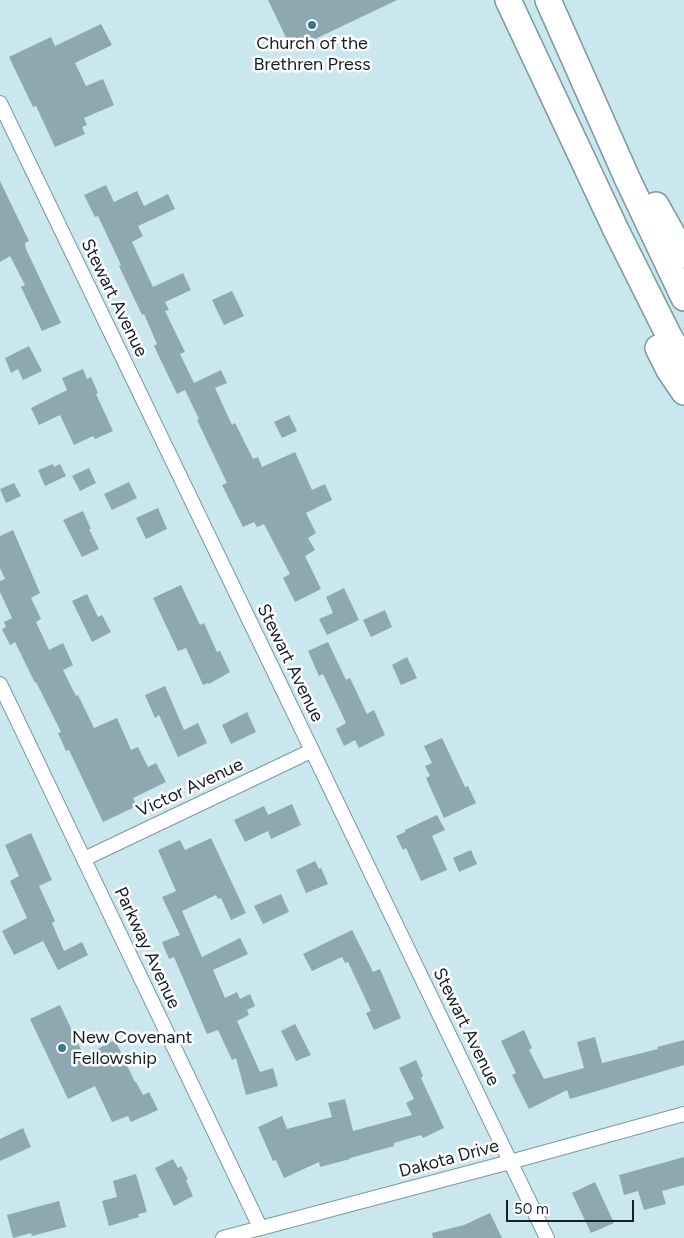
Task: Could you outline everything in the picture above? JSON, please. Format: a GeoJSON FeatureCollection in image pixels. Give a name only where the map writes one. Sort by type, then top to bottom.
{"type":"FeatureCollection","features":[{"type":"Feature","properties":{"kind":"highway"},"geometry":{"type":"LineString","coordinates":[[508,0],[616,230],[684,362]]}},
{"type":"Feature","properties":{"kind":"highway"},"geometry":{"type":"LineString","coordinates":[[548,0],[684,255]]}},
{"type":"Feature","properties":{"kind":"highway"},"geometry":{"type":"LineString","coordinates":[[548,0],[631,186],[684,298]]}},
{"type":"Feature","properties":{"kind":"highway"},"geometry":{"type":"LineString","coordinates":[[616,230],[656,345],[669,370],[684,392]]}},
{"type":"Feature","properties":{"kind":"street","name":"Stewart Avenue"},"geometry":{"type":"LineString","coordinates":[[0,104],[547,1238]]}},
{"type":"Feature","properties":{"kind":"street","name":"Parkway Avenue"},"geometry":{"type":"LineString","coordinates":[[0,684],[260,1228]]}},
{"type":"Feature","properties":{"kind":"street","name":"Victor Avenue"},"geometry":{"type":"LineString","coordinates":[[84,859],[311,751]]}},
{"type":"Feature","properties":{"kind":"street","name":"Dakota Drive"},"geometry":{"type":"LineString","coordinates":[[223,1238],[684,1114]]}},
{"type":"Feature","properties":{"kind":"building","name":"Church of the Brethren Press"},"geometry":{"type":"Polygon","coordinates":[[[268,0],[397,0],[292,50],[268,0]]]}},
{"type":"Feature","properties":{"kind":"building"},"geometry":{"type":"Polygon","coordinates":[[[101,24],[112,45],[75,63],[86,86],[103,79],[114,105],[84,118],[87,125],[82,127],[85,134],[55,147],[36,106],[33,107],[9,57],[51,37],[55,46],[101,24]]]}},
{"type":"Feature","properties":{"kind":"building"},"geometry":{"type":"Polygon","coordinates":[[[0,181],[29,241],[25,243],[26,249],[61,323],[42,331],[21,287],[25,285],[10,256],[0,262],[0,181]]]}},
{"type":"Feature","properties":{"kind":"building"},"geometry":{"type":"Polygon","coordinates":[[[106,185],[114,202],[137,191],[144,206],[168,194],[175,209],[138,226],[143,236],[132,242],[153,287],[183,273],[191,290],[165,302],[169,310],[165,311],[185,352],[180,354],[194,383],[221,370],[227,383],[215,388],[232,425],[235,423],[253,459],[258,457],[262,467],[295,452],[312,490],[325,484],[332,500],[306,513],[316,533],[308,538],[315,550],[305,556],[321,589],[295,602],[283,578],[290,574],[264,524],[257,527],[254,522],[243,527],[222,485],[227,483],[197,420],[199,419],[185,390],[177,394],[154,346],[157,344],[144,314],[142,315],[98,216],[95,217],[84,195],[106,185]]]}},
{"type":"Feature","properties":{"kind":"building"},"geometry":{"type":"Polygon","coordinates":[[[232,291],[244,316],[224,325],[212,300],[232,291]]]}},
{"type":"Feature","properties":{"kind":"building"},"geometry":{"type":"Polygon","coordinates":[[[29,346],[42,371],[23,380],[18,369],[11,373],[5,358],[29,346]]]}},
{"type":"Feature","properties":{"kind":"building"},"geometry":{"type":"Polygon","coordinates":[[[83,369],[87,379],[91,377],[98,393],[96,394],[113,431],[95,439],[93,436],[74,445],[60,415],[39,425],[31,408],[67,390],[62,378],[83,369]]]}},
{"type":"Feature","properties":{"kind":"building"},"geometry":{"type":"Polygon","coordinates":[[[289,415],[297,431],[282,438],[274,422],[289,415]]]}},
{"type":"Feature","properties":{"kind":"building"},"geometry":{"type":"Polygon","coordinates":[[[53,464],[54,467],[60,464],[66,476],[45,486],[38,470],[53,464]]]}},
{"type":"Feature","properties":{"kind":"building"},"geometry":{"type":"Polygon","coordinates":[[[89,468],[96,483],[80,491],[72,476],[89,468]]]}},
{"type":"Feature","properties":{"kind":"building"},"geometry":{"type":"Polygon","coordinates":[[[129,482],[137,498],[112,510],[104,494],[129,482]]]}},
{"type":"Feature","properties":{"kind":"building"},"geometry":{"type":"Polygon","coordinates":[[[14,483],[21,496],[6,503],[0,489],[14,483]]]}},
{"type":"Feature","properties":{"kind":"building"},"geometry":{"type":"Polygon","coordinates":[[[158,508],[167,529],[146,539],[136,518],[158,508]]]}},
{"type":"Feature","properties":{"kind":"building"},"geometry":{"type":"Polygon","coordinates":[[[83,511],[99,549],[82,557],[63,520],[83,511]]]}},
{"type":"Feature","properties":{"kind":"building"},"geometry":{"type":"Polygon","coordinates":[[[13,530],[40,593],[31,598],[41,619],[36,622],[49,650],[63,643],[73,665],[63,670],[94,728],[117,718],[131,750],[138,747],[148,767],[156,763],[166,782],[133,798],[137,806],[103,822],[69,750],[66,751],[58,733],[61,732],[36,682],[15,642],[10,645],[2,629],[6,627],[4,622],[12,618],[0,592],[0,581],[5,579],[0,568],[0,536],[13,530]]]}},
{"type":"Feature","properties":{"kind":"building"},"geometry":{"type":"Polygon","coordinates":[[[181,585],[200,625],[204,623],[217,652],[220,651],[230,672],[209,684],[203,685],[186,648],[178,651],[153,598],[181,585]]]}},
{"type":"Feature","properties":{"kind":"building"},"geometry":{"type":"Polygon","coordinates":[[[344,588],[359,620],[327,635],[319,619],[333,613],[326,597],[344,588]]]}},
{"type":"Feature","properties":{"kind":"building"},"geometry":{"type":"Polygon","coordinates":[[[87,594],[98,617],[102,615],[111,632],[92,642],[72,601],[87,594]]]}},
{"type":"Feature","properties":{"kind":"building"},"geometry":{"type":"Polygon","coordinates":[[[385,610],[392,627],[371,637],[363,620],[385,610]]]}},
{"type":"Feature","properties":{"kind":"building"},"geometry":{"type":"Polygon","coordinates":[[[328,642],[346,680],[350,678],[367,714],[374,710],[385,735],[359,748],[355,740],[344,746],[336,729],[346,723],[323,674],[319,676],[308,651],[328,642]]]}},
{"type":"Feature","properties":{"kind":"building"},"geometry":{"type":"Polygon","coordinates":[[[407,657],[417,678],[401,685],[392,665],[407,657]]]}},
{"type":"Feature","properties":{"kind":"building"},"geometry":{"type":"Polygon","coordinates":[[[165,686],[184,730],[198,723],[207,743],[178,757],[159,715],[155,718],[145,695],[165,686]]]}},
{"type":"Feature","properties":{"kind":"building"},"geometry":{"type":"Polygon","coordinates":[[[247,712],[256,732],[231,744],[222,725],[247,712]]]}},
{"type":"Feature","properties":{"kind":"building"},"geometry":{"type":"Polygon","coordinates":[[[442,738],[465,787],[468,786],[476,803],[444,818],[426,778],[430,776],[425,766],[432,763],[424,746],[442,738]]]}},
{"type":"Feature","properties":{"kind":"building"},"geometry":{"type":"Polygon","coordinates":[[[292,804],[301,825],[271,839],[268,831],[245,842],[234,820],[264,806],[268,815],[292,804]]]}},
{"type":"Feature","properties":{"kind":"building"},"geometry":{"type":"Polygon","coordinates":[[[437,815],[445,830],[432,836],[447,870],[421,881],[406,848],[403,850],[396,836],[437,815]]]}},
{"type":"Feature","properties":{"kind":"building"},"geometry":{"type":"Polygon","coordinates":[[[31,833],[52,880],[39,886],[55,921],[52,923],[64,951],[82,942],[88,955],[58,970],[43,941],[14,955],[2,931],[27,918],[10,881],[19,876],[5,845],[31,833]]]}},
{"type":"Feature","properties":{"kind":"building"},"geometry":{"type":"Polygon","coordinates":[[[211,838],[246,913],[231,920],[221,898],[218,899],[216,895],[182,911],[202,957],[240,938],[248,954],[213,970],[225,998],[237,992],[240,999],[250,994],[255,1006],[247,1010],[249,1015],[237,1021],[260,1072],[273,1068],[278,1086],[246,1095],[236,1058],[232,1060],[218,1030],[207,1034],[174,957],[169,959],[162,942],[180,935],[162,897],[176,891],[158,850],[180,840],[185,850],[211,838]]]}},
{"type":"Feature","properties":{"kind":"building"},"geometry":{"type":"Polygon","coordinates":[[[471,850],[477,864],[459,872],[453,858],[471,850]]]}},
{"type":"Feature","properties":{"kind":"building"},"geometry":{"type":"Polygon","coordinates":[[[315,861],[319,869],[321,868],[328,884],[306,893],[296,870],[315,861]]]}},
{"type":"Feature","properties":{"kind":"building"},"geometry":{"type":"Polygon","coordinates":[[[281,894],[289,912],[263,924],[254,906],[281,894]]]}},
{"type":"Feature","properties":{"kind":"building"},"geometry":{"type":"Polygon","coordinates":[[[352,930],[373,972],[380,969],[401,1018],[374,1030],[366,1013],[371,1011],[348,962],[345,963],[342,957],[312,971],[303,954],[352,930]]]}},
{"type":"Feature","properties":{"kind":"building","name":"New Covenant Fellowship"},"geometry":{"type":"Polygon","coordinates":[[[60,1005],[84,1056],[115,1040],[135,1082],[143,1095],[149,1092],[158,1110],[131,1122],[128,1116],[112,1122],[95,1086],[68,1099],[30,1019],[60,1005]]]}},
{"type":"Feature","properties":{"kind":"building"},"geometry":{"type":"Polygon","coordinates":[[[295,1024],[311,1055],[296,1061],[281,1031],[295,1024]]]}},
{"type":"Feature","properties":{"kind":"building"},"geometry":{"type":"Polygon","coordinates":[[[524,1030],[532,1048],[529,1050],[544,1079],[584,1068],[577,1042],[595,1037],[602,1063],[658,1049],[657,1047],[684,1040],[684,1065],[570,1099],[567,1090],[529,1109],[512,1075],[516,1073],[501,1041],[524,1030]]]}},
{"type":"Feature","properties":{"kind":"building"},"geometry":{"type":"Polygon","coordinates":[[[416,1060],[423,1076],[421,1078],[444,1128],[423,1138],[421,1135],[394,1143],[394,1146],[350,1159],[320,1167],[319,1162],[284,1178],[276,1160],[273,1161],[258,1127],[282,1116],[287,1129],[332,1117],[328,1103],[345,1099],[353,1131],[412,1115],[406,1103],[414,1099],[399,1068],[416,1060]]]}},
{"type":"Feature","properties":{"kind":"building"},"geometry":{"type":"Polygon","coordinates":[[[23,1128],[31,1147],[0,1161],[0,1139],[23,1128]]]}},
{"type":"Feature","properties":{"kind":"building"},"geometry":{"type":"Polygon","coordinates":[[[684,1157],[684,1185],[662,1191],[666,1204],[644,1210],[638,1191],[624,1195],[619,1175],[684,1157]]]}},
{"type":"Feature","properties":{"kind":"building"},"geometry":{"type":"Polygon","coordinates":[[[173,1159],[178,1168],[181,1166],[188,1179],[186,1180],[193,1196],[174,1206],[155,1168],[173,1159]]]}},
{"type":"Feature","properties":{"kind":"building"},"geometry":{"type":"Polygon","coordinates":[[[136,1174],[147,1212],[138,1214],[139,1217],[109,1226],[102,1201],[117,1197],[113,1181],[136,1174]]]}},
{"type":"Feature","properties":{"kind":"building"},"geometry":{"type":"Polygon","coordinates":[[[595,1182],[614,1223],[591,1233],[572,1193],[595,1182]]]}},
{"type":"Feature","properties":{"kind":"building"},"geometry":{"type":"Polygon","coordinates":[[[59,1201],[66,1227],[32,1236],[31,1233],[13,1238],[7,1215],[59,1201]]]}},
{"type":"Feature","properties":{"kind":"building"},"geometry":{"type":"Polygon","coordinates":[[[490,1213],[502,1238],[433,1238],[432,1233],[464,1225],[490,1213]]]}},
{"type":"Feature","properties":{"kind":"place","name":"Church of the Brethren Press"},"geometry":{"type":"Point","coordinates":[312,25]}},
{"type":"Feature","properties":{"kind":"place","name":"New Covenant Fellowship"},"geometry":{"type":"Point","coordinates":[62,1048]}}]}
